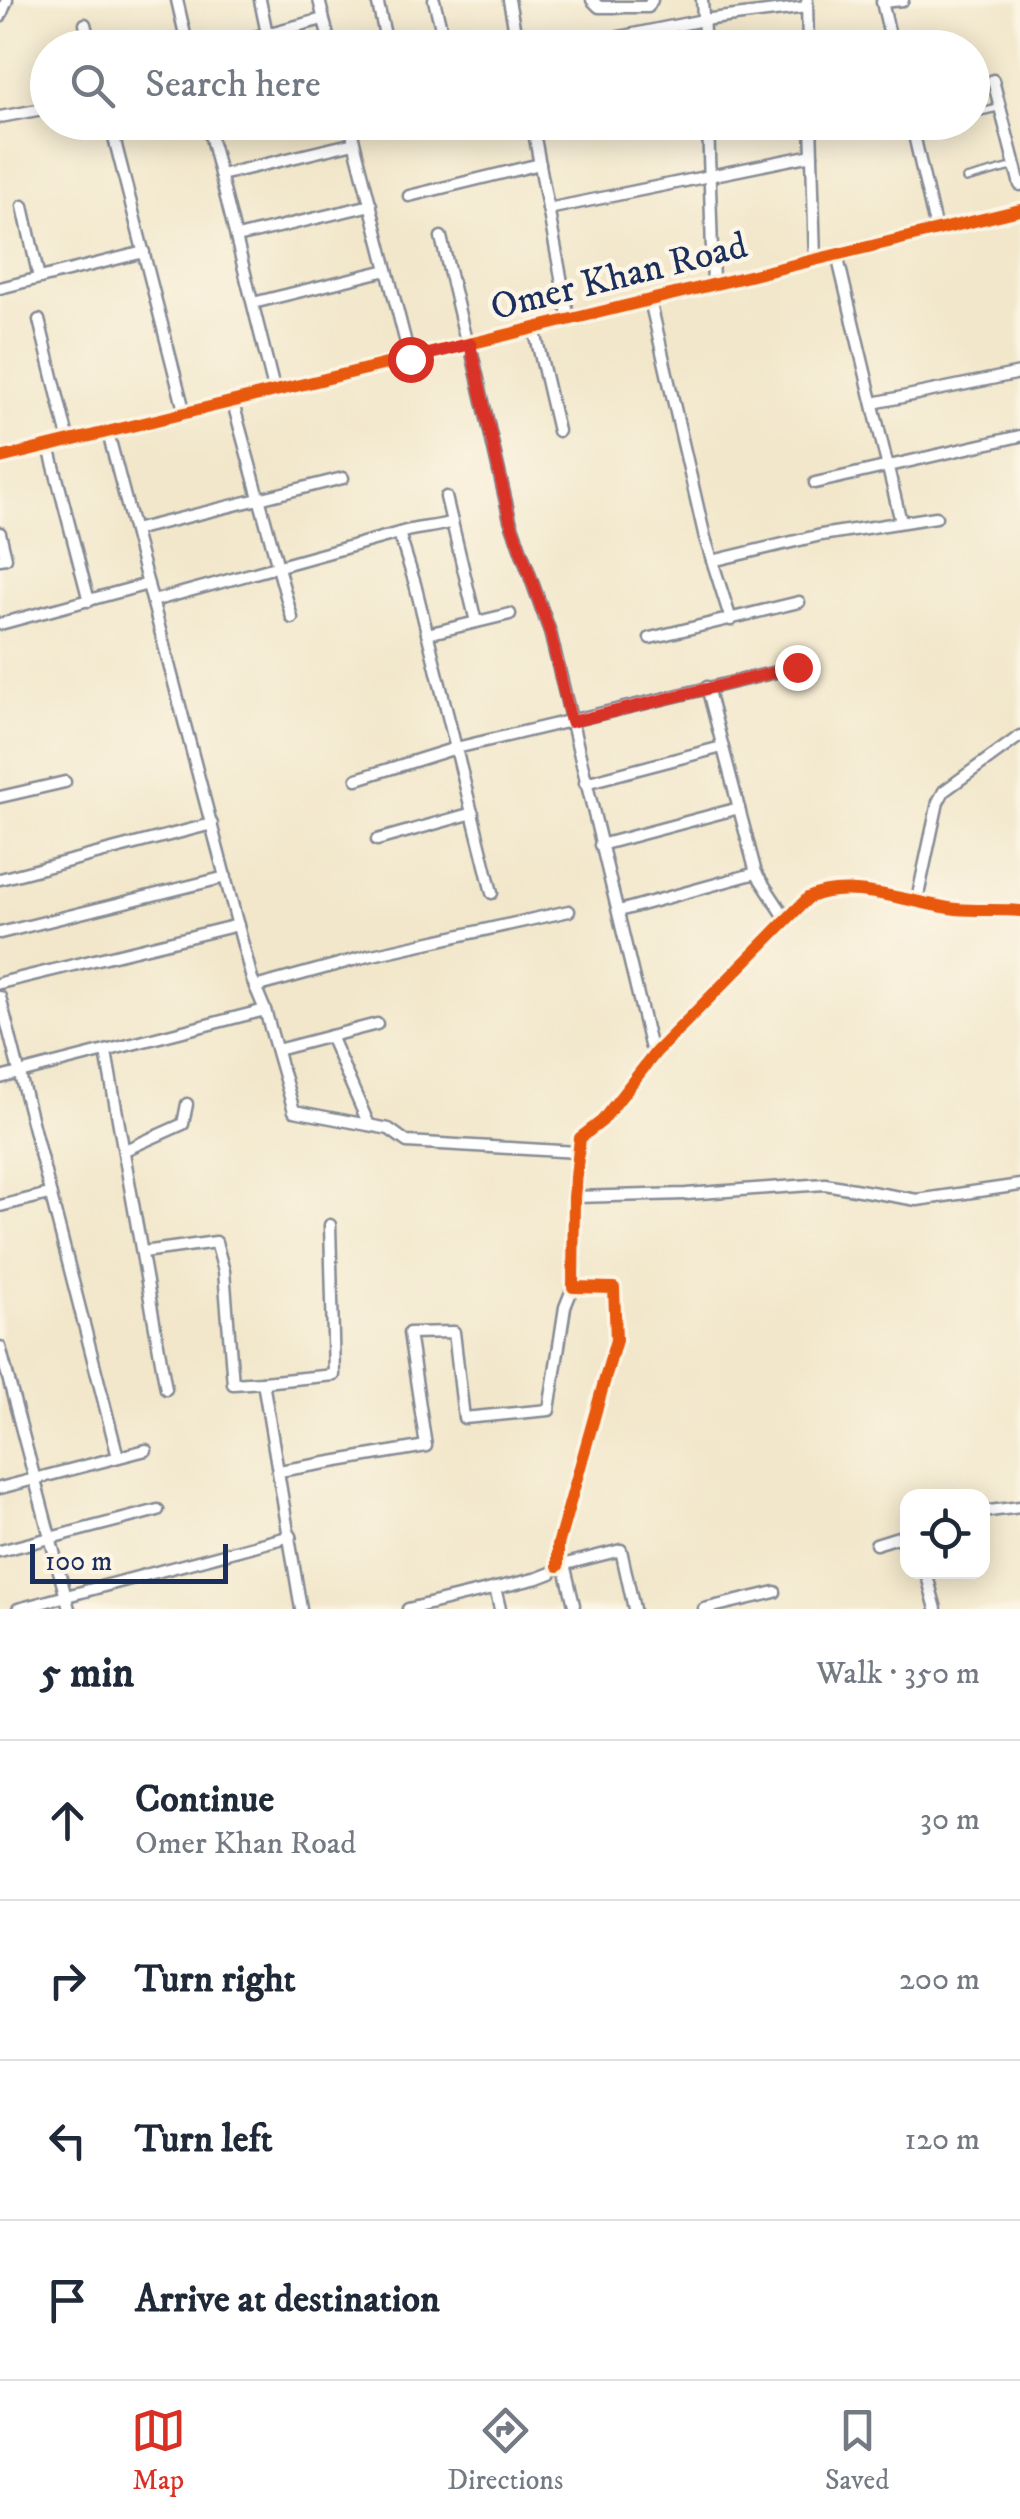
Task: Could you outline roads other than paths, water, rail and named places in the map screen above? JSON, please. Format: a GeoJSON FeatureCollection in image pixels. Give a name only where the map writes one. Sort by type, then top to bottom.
{"type":"FeatureCollection","features":[{"type":"Feature","properties":{"kind":"street"},"geometry":{"type":"LineString","coordinates":[[0,17],[7,0]]}},
{"type":"Feature","properties":{"kind":"street"},"geometry":{"type":"LineString","coordinates":[[178,0],[184,30]]}},
{"type":"Feature","properties":{"kind":"street"},"geometry":{"type":"LineString","coordinates":[[260,0],[267,30]]}},
{"type":"Feature","properties":{"kind":"street"},"geometry":{"type":"LineString","coordinates":[[318,0],[326,30]]}},
{"type":"Feature","properties":{"kind":"street"},"geometry":{"type":"LineString","coordinates":[[377,0],[384,30]]}},
{"type":"Feature","properties":{"kind":"street"},"geometry":{"type":"LineString","coordinates":[[434,0],[442,30]]}},
{"type":"Feature","properties":{"kind":"street"},"geometry":{"type":"LineString","coordinates":[[509,0],[515,30]]}},
{"type":"Feature","properties":{"kind":"street"},"geometry":{"type":"LineString","coordinates":[[592,0],[599,6],[648,6],[652,0]]}},
{"type":"Feature","properties":{"kind":"street"},"geometry":{"type":"LineString","coordinates":[[702,0],[704,30]]}},
{"type":"Feature","properties":{"kind":"street"},"geometry":{"type":"LineString","coordinates":[[889,30],[882,2],[903,0]]}},
{"type":"Feature","properties":{"kind":"street"},"geometry":{"type":"LineString","coordinates":[[653,30],[807,3],[808,30]]}},
{"type":"Feature","properties":{"kind":"street"},"geometry":{"type":"LineString","coordinates":[[283,30],[324,19]]}},
{"type":"Feature","properties":{"kind":"street"},"geometry":{"type":"LineString","coordinates":[[85,24],[86,30]]}},
{"type":"Feature","properties":{"kind":"street"},"geometry":{"type":"LineString","coordinates":[[993,80],[1020,184]]}},
{"type":"Feature","properties":{"kind":"street"},"geometry":{"type":"LineString","coordinates":[[0,117],[30,111]]}},
{"type":"Feature","properties":{"kind":"street"},"geometry":{"type":"LineString","coordinates":[[115,140],[186,414]]}},
{"type":"Feature","properties":{"kind":"street"},"geometry":{"type":"LineString","coordinates":[[212,140],[276,392]]}},
{"type":"Feature","properties":{"kind":"street"},"geometry":{"type":"LineString","coordinates":[[353,140],[410,359]]}},
{"type":"Feature","properties":{"kind":"street"},"geometry":{"type":"LineString","coordinates":[[535,140],[569,320]]}},
{"type":"Feature","properties":{"kind":"street"},"geometry":{"type":"LineString","coordinates":[[708,140],[713,284]]}},
{"type":"Feature","properties":{"kind":"street"},"geometry":{"type":"LineString","coordinates":[[811,140],[814,260]]}},
{"type":"Feature","properties":{"kind":"street"},"geometry":{"type":"LineString","coordinates":[[915,140],[936,230]]}},
{"type":"Feature","properties":{"kind":"street"},"geometry":{"type":"LineString","coordinates":[[221,175],[354,143]]}},
{"type":"Feature","properties":{"kind":"street"},"geometry":{"type":"LineString","coordinates":[[548,209],[812,155]]}},
{"type":"Feature","properties":{"kind":"street"},"geometry":{"type":"LineString","coordinates":[[409,196],[540,164]]}},
{"type":"Feature","properties":{"kind":"street"},"geometry":{"type":"LineString","coordinates":[[237,237],[371,205]]}},
{"type":"Feature","properties":{"kind":"street"},"geometry":{"type":"LineString","coordinates":[[23,206],[39,278]]}},
{"type":"Feature","properties":{"kind":"street","name":"Omer Khan Road"},"geometry":{"type":"LineString","coordinates":[[0,458],[1020,210]]}},
{"type":"Feature","properties":{"kind":"street"},"geometry":{"type":"LineString","coordinates":[[441,237],[510,520],[550,632],[650,1044],[656,1052]]}},
{"type":"Feature","properties":{"kind":"street"},"geometry":{"type":"LineString","coordinates":[[0,288],[144,252]]}},
{"type":"Feature","properties":{"kind":"street"},"geometry":{"type":"LineString","coordinates":[[837,255],[902,522]]}},
{"type":"Feature","properties":{"kind":"street"},"geometry":{"type":"LineString","coordinates":[[253,303],[387,270]]}},
{"type":"Feature","properties":{"kind":"street"},"geometry":{"type":"LineString","coordinates":[[650,300],[712,561],[732,620]]}},
{"type":"Feature","properties":{"kind":"street"},"geometry":{"type":"LineString","coordinates":[[39,320],[68,442]]}},
{"type":"Feature","properties":{"kind":"street"},"geometry":{"type":"LineString","coordinates":[[534,328],[558,430]]}},
{"type":"Feature","properties":{"kind":"street"},"geometry":{"type":"LineString","coordinates":[[873,404],[1020,373]]}},
{"type":"Feature","properties":{"kind":"street"},"geometry":{"type":"LineString","coordinates":[[234,403],[292,618]]}},
{"type":"Feature","properties":{"kind":"street"},"geometry":{"type":"LineString","coordinates":[[108,433],[238,925],[294,1111],[390,1128],[407,1142],[577,1152]]}},
{"type":"Feature","properties":{"kind":"street"},"geometry":{"type":"LineString","coordinates":[[815,483],[1020,436]]}},
{"type":"Feature","properties":{"kind":"street"},"geometry":{"type":"LineString","coordinates":[[49,447],[88,601]]}},
{"type":"Feature","properties":{"kind":"street"},"geometry":{"type":"LineString","coordinates":[[134,530],[343,478]]}},
{"type":"Feature","properties":{"kind":"street"},"geometry":{"type":"LineString","coordinates":[[446,496],[476,622]]}},
{"type":"Feature","properties":{"kind":"street"},"geometry":{"type":"LineString","coordinates":[[712,561],[820,535],[936,517]]}},
{"type":"Feature","properties":{"kind":"street"},"geometry":{"type":"LineString","coordinates":[[153,601],[452,522]]}},
{"type":"Feature","properties":{"kind":"street"},"geometry":{"type":"LineString","coordinates":[[0,533],[6,558],[0,560]]}},
{"type":"Feature","properties":{"kind":"street"},"geometry":{"type":"LineString","coordinates":[[399,534],[492,893]]}},
{"type":"Feature","properties":{"kind":"street"},"geometry":{"type":"LineString","coordinates":[[0,624],[148,584]]}},
{"type":"Feature","properties":{"kind":"street"},"geometry":{"type":"LineString","coordinates":[[650,638],[798,602]]}},
{"type":"Feature","properties":{"kind":"street"},"geometry":{"type":"LineString","coordinates":[[428,634],[510,614]]}},
{"type":"Feature","properties":{"kind":"street"},"geometry":{"type":"LineString","coordinates":[[357,779],[456,748],[797,667]]}},
{"type":"Feature","properties":{"kind":"street"},"geometry":{"type":"LineString","coordinates":[[706,688],[756,874],[787,920]]}},
{"type":"Feature","properties":{"kind":"street"},"geometry":{"type":"LineString","coordinates":[[917,900],[938,802],[944,791],[1020,736]]}},
{"type":"Feature","properties":{"kind":"street"},"geometry":{"type":"LineString","coordinates":[[585,783],[722,748]]}},
{"type":"Feature","properties":{"kind":"street"},"geometry":{"type":"LineString","coordinates":[[0,797],[64,782]]}},
{"type":"Feature","properties":{"kind":"street"},"geometry":{"type":"LineString","coordinates":[[600,845],[738,808]]}},
{"type":"Feature","properties":{"kind":"street"},"geometry":{"type":"LineString","coordinates":[[377,840],[473,813]]}},
{"type":"Feature","properties":{"kind":"street"},"geometry":{"type":"LineString","coordinates":[[0,879],[212,824]]}},
{"type":"Feature","properties":{"kind":"street"},"geometry":{"type":"LineString","coordinates":[[619,910],[756,874]]}},
{"type":"Feature","properties":{"kind":"street"},"geometry":{"type":"LineString","coordinates":[[0,934],[226,878]]}},
{"type":"Feature","properties":{"kind":"street"},"geometry":{"type":"LineString","coordinates":[[279,1471],[426,1446],[409,1333],[454,1332],[464,1418],[549,1410],[564,1307],[573,1287],[574,1197],[580,1138],[602,1121],[656,1052],[808,898],[822,892],[844,891],[955,908],[1020,911]]}},
{"type":"Feature","properties":{"kind":"street"},"geometry":{"type":"LineString","coordinates":[[255,986],[569,911]]}},
{"type":"Feature","properties":{"kind":"street"},"geometry":{"type":"LineString","coordinates":[[0,982],[238,925]]}},
{"type":"Feature","properties":{"kind":"street"},"geometry":{"type":"LineString","coordinates":[[0,997],[118,1457]]}},
{"type":"Feature","properties":{"kind":"street"},"geometry":{"type":"LineString","coordinates":[[0,1078],[265,1010]]}},
{"type":"Feature","properties":{"kind":"street"},"geometry":{"type":"LineString","coordinates":[[277,1050],[377,1024]]}},
{"type":"Feature","properties":{"kind":"street"},"geometry":{"type":"LineString","coordinates":[[330,1036],[370,1125]]}},
{"type":"Feature","properties":{"kind":"street"},"geometry":{"type":"LineString","coordinates":[[106,1052],[166,1389]]}},
{"type":"Feature","properties":{"kind":"street"},"geometry":{"type":"LineString","coordinates":[[125,1150],[183,1124],[187,1104]]}},
{"type":"Feature","properties":{"kind":"street"},"geometry":{"type":"LineString","coordinates":[[574,1197],[825,1184],[917,1200],[1020,1185]]}},
{"type":"Feature","properties":{"kind":"street"},"geometry":{"type":"LineString","coordinates":[[0,1206],[49,1194]]}},
{"type":"Feature","properties":{"kind":"street"},"geometry":{"type":"LineString","coordinates":[[143,1252],[212,1241],[219,1246],[233,1384],[334,1375],[330,1225]]}},
{"type":"Feature","properties":{"kind":"street"},"geometry":{"type":"LineString","coordinates":[[573,1287],[614,1288],[616,1340],[558,1546],[574,1605]]}},
{"type":"Feature","properties":{"kind":"street"},"geometry":{"type":"LineString","coordinates":[[0,1347],[69,1609]]}},
{"type":"Feature","properties":{"kind":"street"},"geometry":{"type":"LineString","coordinates":[[263,1382],[302,1609]]}},
{"type":"Feature","properties":{"kind":"street"},"geometry":{"type":"LineString","coordinates":[[0,1488],[146,1450]]}},
{"type":"Feature","properties":{"kind":"street"},"geometry":{"type":"LineString","coordinates":[[990,1511],[1020,1507]]}},
{"type":"Feature","properties":{"kind":"street"},"geometry":{"type":"LineString","coordinates":[[0,1551],[158,1510]]}},
{"type":"Feature","properties":{"kind":"street"},"geometry":{"type":"LineString","coordinates":[[18,1609],[291,1536]]}},
{"type":"Feature","properties":{"kind":"street"},"geometry":{"type":"LineString","coordinates":[[876,1544],[900,1536]]}},
{"type":"Feature","properties":{"kind":"street"},"geometry":{"type":"LineString","coordinates":[[408,1609],[538,1578],[561,1565],[621,1550],[634,1609]]}},
{"type":"Feature","properties":{"kind":"street"},"geometry":{"type":"LineString","coordinates":[[928,1579],[936,1609]]}},
{"type":"Feature","properties":{"kind":"street"},"geometry":{"type":"LineString","coordinates":[[495,1588],[500,1609]]}},
{"type":"Feature","properties":{"kind":"street"},"geometry":{"type":"LineString","coordinates":[[704,1609],[775,1592]]}},
{"type":"Feature","properties":{"kind":"lane"},"geometry":{"type":"LineString","coordinates":[[990,110],[1000,108]]}},
{"type":"Feature","properties":{"kind":"lane"},"geometry":{"type":"LineString","coordinates":[[966,179],[1015,166]]}}]}
